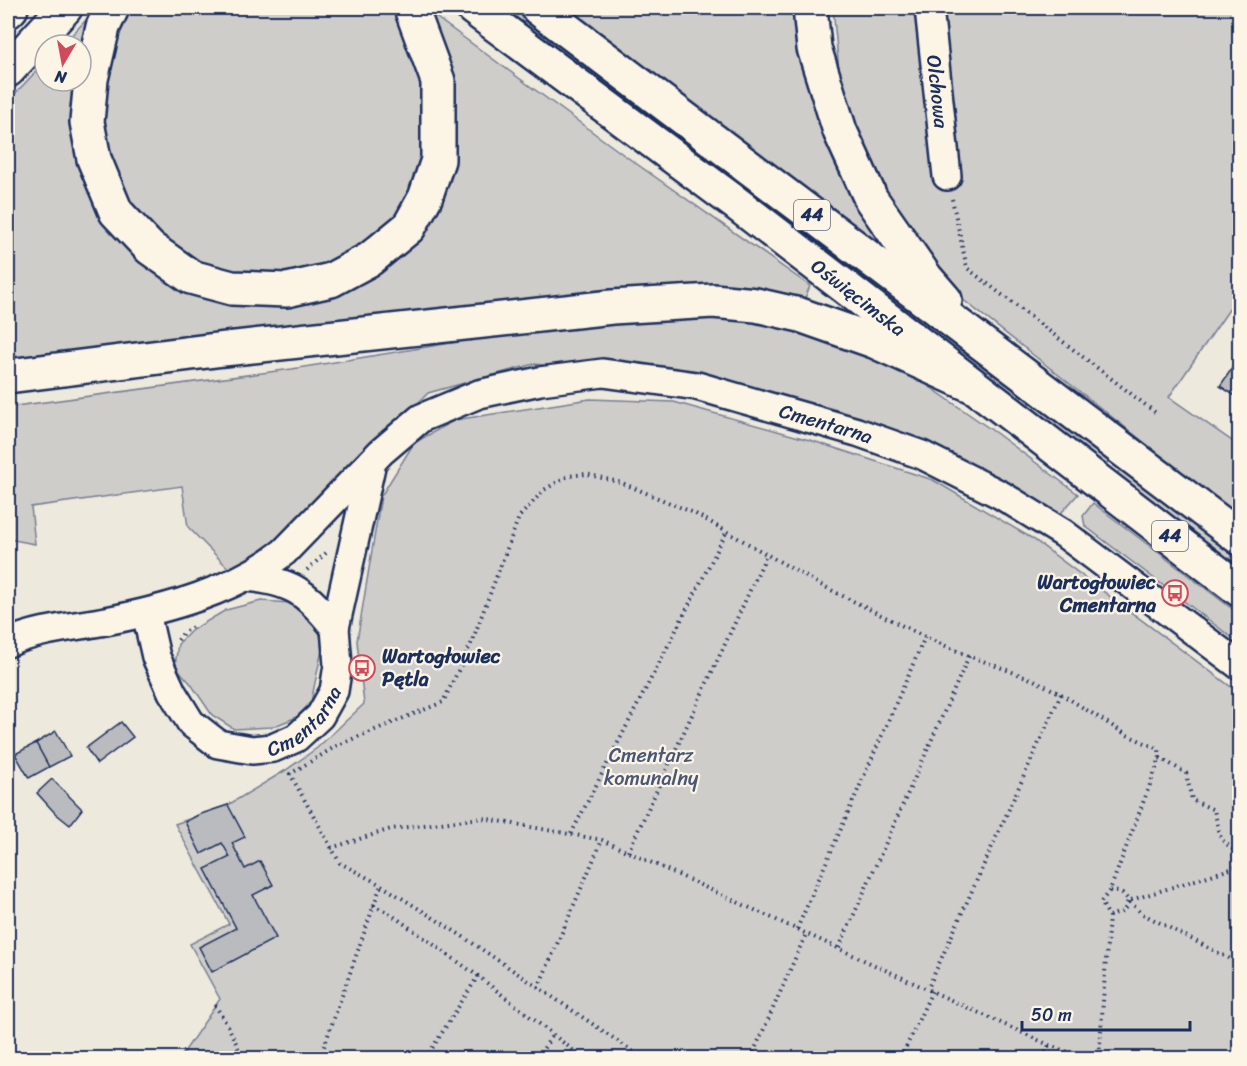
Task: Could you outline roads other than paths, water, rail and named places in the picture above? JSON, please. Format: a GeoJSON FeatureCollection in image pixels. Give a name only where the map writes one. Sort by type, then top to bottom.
{"type":"FeatureCollection","features":[{"type":"Feature","properties":{"kind":"main road"},"geometry":{"type":"LineString","coordinates":[[8,11],[11,8]]}},
{"type":"Feature","properties":{"kind":"main road"},"geometry":{"type":"LineString","coordinates":[[8,70],[65,8]]}},
{"type":"Feature","properties":{"kind":"main road"},"geometry":{"type":"LineString","coordinates":[[112,8],[103,27],[91,79],[87,122],[94,159],[116,212],[150,248],[191,277],[232,288],[287,290],[331,280],[369,259],[409,227],[425,198],[438,160],[438,81],[411,8]]}},
{"type":"Feature","properties":{"kind":"main road","name":"Oświęcimska"},"geometry":{"type":"LineString","coordinates":[[473,8],[737,204],[1239,590]]}},
{"type":"Feature","properties":{"kind":"main road","name":"Oświęcimska"},"geometry":{"type":"LineString","coordinates":[[538,8],[1239,538]]}},
{"type":"Feature","properties":{"kind":"main road"},"geometry":{"type":"LineString","coordinates":[[810,8],[814,48],[840,131],[871,199],[926,278],[986,346]]}},
{"type":"Feature","properties":{"kind":"main road"},"geometry":{"type":"LineString","coordinates":[[8,376],[216,350],[612,307],[713,301],[756,305],[800,315],[874,341],[972,385]]}},
{"type":"Feature","properties":{"kind":"street","name":"Olchowa"},"geometry":{"type":"LineString","coordinates":[[929,8],[947,176]]}},
{"type":"Feature","properties":{"kind":"street","name":"Cmentarna"},"geometry":{"type":"LineString","coordinates":[[8,643],[33,633],[146,613],[208,593],[246,577],[266,566],[284,552],[381,452],[421,418],[478,394],[540,381],[603,373],[698,386],[857,432],[922,455],[1001,495],[1080,546],[1239,666]]}},
{"type":"Feature","properties":{"kind":"street","name":"Cmentarna"},"geometry":{"type":"LineString","coordinates":[[146,613],[156,657],[172,692],[191,723],[218,744],[252,750],[273,748],[296,738],[320,716],[334,692],[338,665],[335,628],[372,462]]}},
{"type":"Feature","properties":{"kind":"street","name":"Cmentarna"},"geometry":{"type":"LineString","coordinates":[[246,577],[272,579],[290,585],[306,596],[335,628]]}},
{"type":"Feature","properties":{"kind":"place","name":"Wartogłowiec Cmentarna"},"geometry":{"type":"Point","coordinates":[1175,593]}},
{"type":"Feature","properties":{"kind":"place","name":"Wartogłowiec Pętla"},"geometry":{"type":"Point","coordinates":[362,668]}},
{"type":"Feature","properties":{"kind":"park label","name":"Cmentarz komunalny"},"geometry":{"type":"Point","coordinates":[651,766]}}]}
